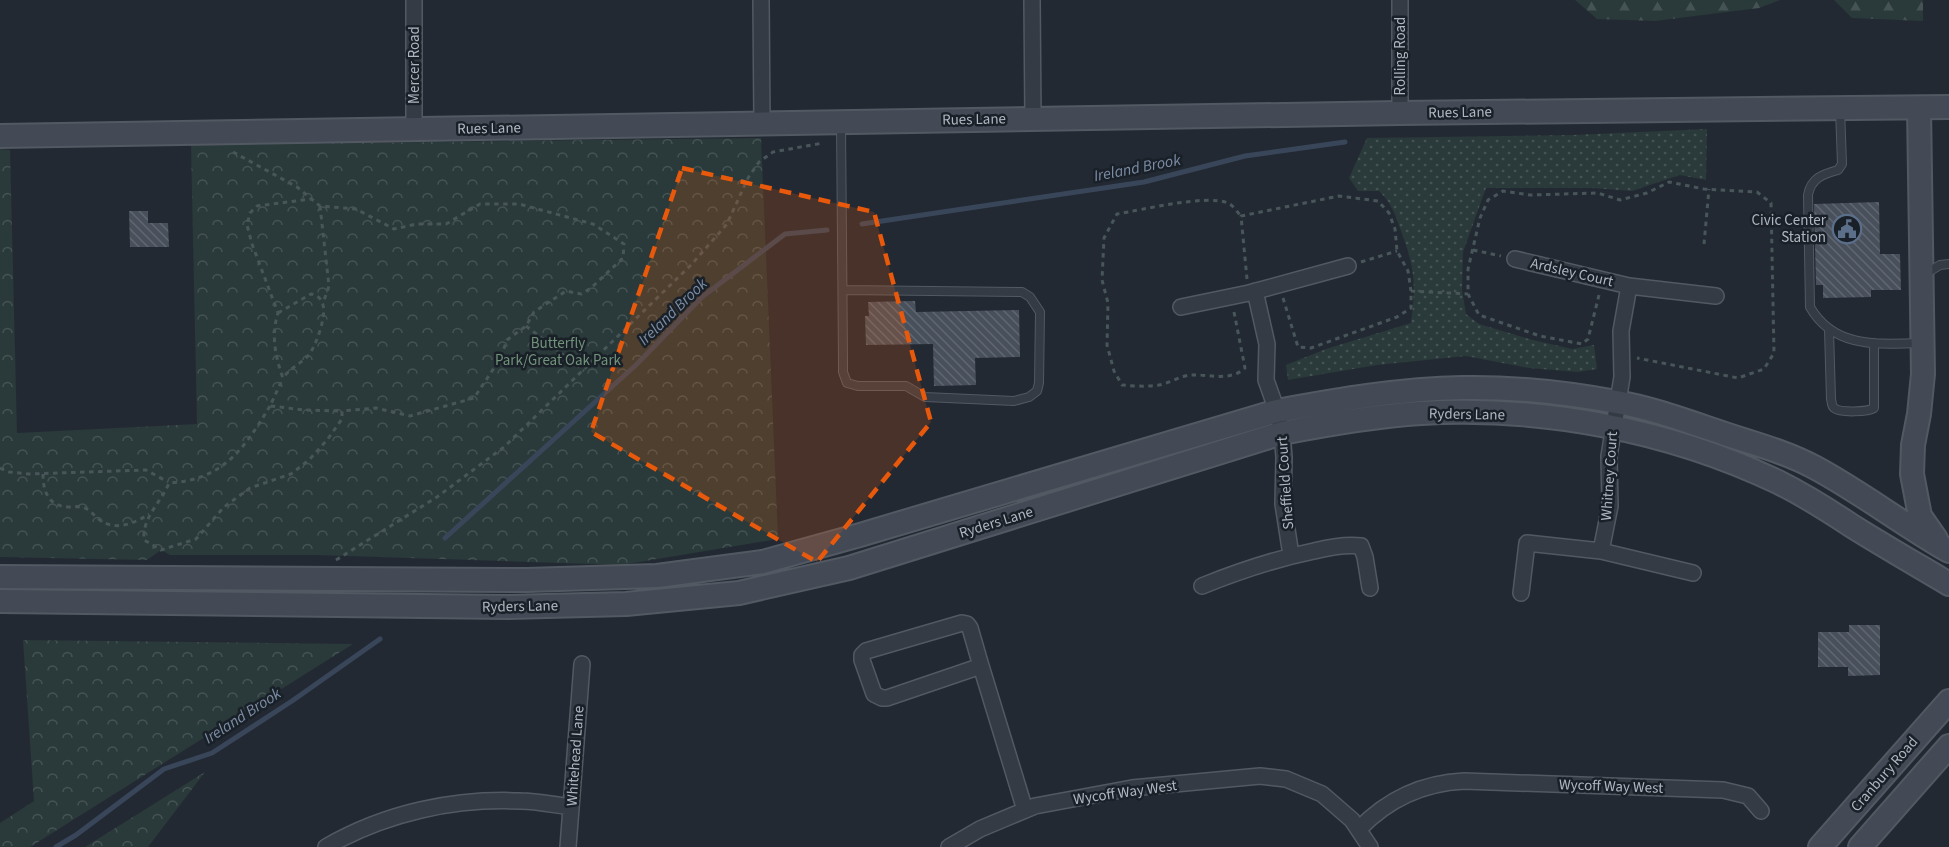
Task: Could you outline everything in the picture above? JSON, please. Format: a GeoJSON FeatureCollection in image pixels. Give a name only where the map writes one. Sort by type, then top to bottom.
{"type":"FeatureCollection","features":[{"type":"Feature","properties":{"kind":"main road","name":"Rues Lane"},"geometry":{"type":"LineString","coordinates":[[0,135],[1033,118],[1949,107]]}},
{"type":"Feature","properties":{"kind":"main road"},"geometry":{"type":"LineString","coordinates":[[1918,108],[1923,374],[1911,474],[1920,516],[1946,549]]}},
{"type":"Feature","properties":{"kind":"main road","name":"Ryders Lane"},"geometry":{"type":"LineString","coordinates":[[0,601],[507,607],[626,604],[739,593],[849,568],[1345,398],[1463,388],[1512,390],[1617,402],[1691,422],[1790,456],[1836,479],[1946,549]]}},
{"type":"Feature","properties":{"kind":"main road","name":"Ryders Lane"},"geometry":{"type":"LineString","coordinates":[[0,577],[527,580],[669,574],[763,562],[1280,422],[1472,412],[1568,419],[1613,426],[1731,462],[1778,482],[1816,503],[1949,584]]}},
{"type":"Feature","properties":{"kind":"main road","name":"Cranbury Road"},"geometry":{"type":"LineString","coordinates":[[1820,847],[1949,700]]}},
{"type":"Feature","properties":{"kind":"main road","name":"Cranbury Road"},"geometry":{"type":"LineString","coordinates":[[1860,847],[1949,746]]}},
{"type":"Feature","properties":{"kind":"street","name":"Mercer Road"},"geometry":{"type":"LineString","coordinates":[[414,0],[414,129]]}},
{"type":"Feature","properties":{"kind":"street"},"geometry":{"type":"LineString","coordinates":[[762,0],[762,123]]}},
{"type":"Feature","properties":{"kind":"street"},"geometry":{"type":"LineString","coordinates":[[1032,0],[1033,118]]}},
{"type":"Feature","properties":{"kind":"street","name":"Rolling Road"},"geometry":{"type":"LineString","coordinates":[[1400,0],[1400,113]]}},
{"type":"Feature","properties":{"kind":"street","name":"Ardsley Court"},"geometry":{"type":"LineString","coordinates":[[1515,260],[1629,286],[1716,296]]}},
{"type":"Feature","properties":{"kind":"street"},"geometry":{"type":"LineString","coordinates":[[1181,307],[1252,292],[1348,266]]}},
{"type":"Feature","properties":{"kind":"street","name":"Ardsley Court"},"geometry":{"type":"LineString","coordinates":[[1617,402],[1622,377],[1621,332],[1629,286]]}},
{"type":"Feature","properties":{"kind":"street","name":"Sheffield Court"},"geometry":{"type":"LineString","coordinates":[[1252,292],[1267,344],[1266,380],[1280,422],[1284,457],[1283,504],[1291,555]]}},
{"type":"Feature","properties":{"kind":"street","name":"Whitney Court"},"geometry":{"type":"LineString","coordinates":[[1601,551],[1610,506],[1608,456],[1617,402]]}},
{"type":"Feature","properties":{"kind":"street"},"geometry":{"type":"LineString","coordinates":[[1521,593],[1527,543],[1601,551],[1693,573]]}},
{"type":"Feature","properties":{"kind":"street"},"geometry":{"type":"LineString","coordinates":[[1202,586],[1245,568],[1291,555],[1348,544],[1361,546],[1370,588]]}},
{"type":"Feature","properties":{"kind":"street"},"geometry":{"type":"LineString","coordinates":[[981,666],[882,698],[874,694],[862,655],[866,651],[962,623],[967,624],[970,628],[1025,810]]}},
{"type":"Feature","properties":{"kind":"street","name":"Whitehead Lane"},"geometry":{"type":"LineString","coordinates":[[568,847],[582,664]]}},
{"type":"Feature","properties":{"kind":"street","name":"Wycoff Way West"},"geometry":{"type":"LineString","coordinates":[[949,847],[980,829],[1025,810],[1132,788],[1260,776],[1286,779],[1311,788],[1333,802],[1359,829],[1370,847]]}},
{"type":"Feature","properties":{"kind":"street","name":"Wycoff Way West"},"geometry":{"type":"LineString","coordinates":[[1359,829],[1381,809],[1407,794],[1430,786],[1464,780],[1723,790],[1748,796],[1761,811]]}},
{"type":"Feature","properties":{"kind":"street"},"geometry":{"type":"LineString","coordinates":[[326,847],[374,824],[410,812],[447,804],[523,801],[571,807]]}},
{"type":"Feature","properties":{"kind":"lane"},"geometry":{"type":"LineString","coordinates":[[1840,108],[1842,164],[1838,170],[1822,174],[1809,187],[1810,307],[1816,319],[1829,330],[1859,342],[1922,343]]}},
{"type":"Feature","properties":{"kind":"lane"},"geometry":{"type":"LineString","coordinates":[[841,122],[843,372],[847,383],[858,386],[906,386],[926,397],[1014,401],[1029,397],[1037,391],[1040,312],[1030,297],[1022,292],[844,290]]}},
{"type":"Feature","properties":{"kind":"lane"},"geometry":{"type":"LineString","coordinates":[[1921,276],[1940,265],[1949,264]]}},
{"type":"Feature","properties":{"kind":"lane"},"geometry":{"type":"LineString","coordinates":[[1829,330],[1831,399],[1838,411],[1867,411],[1874,408],[1874,343]]}},
{"type":"Feature","properties":{"kind":"path"},"geometry":{"type":"LineString","coordinates":[[217,132],[218,144],[297,187],[320,206],[356,209],[394,229],[416,224],[446,224],[480,204],[519,204],[593,224],[624,244],[623,258],[591,288],[581,294],[566,291],[534,312],[526,326],[507,340],[500,359],[474,398],[410,416],[376,408],[342,411],[270,406]]}},
{"type":"Feature","properties":{"kind":"path"},"geometry":{"type":"LineString","coordinates":[[336,560],[437,497],[504,447],[692,264],[727,224],[748,178],[759,162],[773,152],[826,143]]}},
{"type":"Feature","properties":{"kind":"path"},"geometry":{"type":"LineString","coordinates":[[1704,244],[1709,189]]}},
{"type":"Feature","properties":{"kind":"path"},"geometry":{"type":"LineString","coordinates":[[1241,216],[1340,196],[1378,201],[1389,213],[1395,230],[1397,251],[1408,271],[1411,308],[1397,317],[1311,348],[1298,347],[1279,285]]}},
{"type":"Feature","properties":{"kind":"path"},"geometry":{"type":"LineString","coordinates":[[278,313],[252,244],[247,225],[250,213],[257,206],[311,199]]}},
{"type":"Feature","properties":{"kind":"path"},"geometry":{"type":"LineString","coordinates":[[1230,297],[1245,368],[1241,372],[1219,378],[1190,375],[1160,385],[1122,385],[1114,371],[1107,345],[1108,303],[1102,280],[1104,238],[1117,214],[1206,200],[1229,204],[1241,216],[1252,292]]}},
{"type":"Feature","properties":{"kind":"path"},"geometry":{"type":"LineString","coordinates":[[0,468],[9,472],[43,473],[146,470],[169,483],[189,482],[210,474],[229,462],[254,433],[289,369],[306,358],[313,349],[329,286],[320,206]]}},
{"type":"Feature","properties":{"kind":"path"},"geometry":{"type":"LineString","coordinates":[[1472,250],[1515,260]]}},
{"type":"Feature","properties":{"kind":"path"},"geometry":{"type":"LineString","coordinates":[[1348,266],[1397,251]]}},
{"type":"Feature","properties":{"kind":"path"},"geometry":{"type":"LineString","coordinates":[[1411,291],[1468,294]]}},
{"type":"Feature","properties":{"kind":"path"},"geometry":{"type":"LineString","coordinates":[[283,378],[274,346],[273,327],[278,313],[311,294],[318,296],[323,303]]}},
{"type":"Feature","properties":{"kind":"path"},"geometry":{"type":"LineString","coordinates":[[526,326],[584,371]]}},
{"type":"Feature","properties":{"kind":"path"},"geometry":{"type":"LineString","coordinates":[[150,513],[143,530],[144,540],[161,550],[196,539],[224,507],[250,488],[291,474],[309,460],[342,419],[342,411]]}},
{"type":"Feature","properties":{"kind":"path"},"geometry":{"type":"LineString","coordinates":[[43,473],[46,495],[54,503],[65,507],[81,506],[88,509],[102,522],[116,526],[135,523],[150,513],[164,496],[169,483]]}},
{"type":"Feature","properties":{"kind":"highlighted area"},"geometry":{"type":"Polygon","coordinates":[[[682,168],[874,212],[931,422],[817,562],[591,432],[682,168]]]}},
{"type":"Feature","properties":{"kind":"green space"},"geometry":{"type":"Polygon","coordinates":[[[1575,0],[1780,0],[1759,8],[1655,21],[1597,19],[1575,0]]]}},
{"type":"Feature","properties":{"kind":"green space"},"geometry":{"type":"Polygon","coordinates":[[[1834,0],[1923,0],[1923,21],[1852,18],[1834,0]]]}},
{"type":"Feature","properties":{"kind":"green space"},"geometry":{"type":"Polygon","coordinates":[[[1707,129],[1706,180],[1680,175],[1632,191],[1592,188],[1486,188],[1463,252],[1462,290],[1466,314],[1479,324],[1529,339],[1572,349],[1594,345],[1597,369],[1578,372],[1529,368],[1466,356],[1377,365],[1288,380],[1286,365],[1326,349],[1411,323],[1414,297],[1413,276],[1406,244],[1395,214],[1379,191],[1358,191],[1349,178],[1367,138],[1573,135],[1707,129]]]}},
{"type":"Feature","properties":{"kind":"green space","name":"Butterfly Park/Great Oak Park"},"geometry":{"type":"Polygon","coordinates":[[[761,138],[778,539],[621,565],[317,555],[170,555],[161,550],[147,560],[0,557],[0,149],[10,150],[17,433],[197,424],[191,145],[761,138]]]}},
{"type":"Feature","properties":{"kind":"green space"},"geometry":{"type":"Polygon","coordinates":[[[23,640],[353,644],[30,847],[0,847],[0,823],[34,801],[23,640]]]}},
{"type":"Feature","properties":{"kind":"green space"},"geometry":{"type":"Polygon","coordinates":[[[205,772],[148,847],[85,847],[205,772]]]}},
{"type":"Feature","properties":{"kind":"building","name":"Civic Center Station"},"geometry":{"type":"Polygon","coordinates":[[[1879,202],[1880,254],[1900,254],[1901,290],[1871,290],[1871,297],[1823,298],[1823,285],[1816,285],[1814,204],[1879,202]]]}},
{"type":"Feature","properties":{"kind":"building"},"geometry":{"type":"Polygon","coordinates":[[[129,211],[148,211],[148,223],[168,223],[169,247],[130,247],[129,211]]]}},
{"type":"Feature","properties":{"kind":"building"},"geometry":{"type":"Polygon","coordinates":[[[915,301],[916,312],[1019,310],[1020,357],[975,358],[976,385],[934,386],[933,344],[866,345],[865,316],[869,316],[868,302],[915,301]]]}},
{"type":"Feature","properties":{"kind":"building"},"geometry":{"type":"Polygon","coordinates":[[[1849,625],[1880,625],[1880,675],[1848,676],[1848,667],[1818,667],[1818,632],[1849,632],[1849,625]]]}},
{"type":"Feature","properties":{"kind":"waterway","name":"Ireland Brook"},"geometry":{"type":"LineString","coordinates":[[862,224],[1144,182],[1245,156],[1345,142]]}},
{"type":"Feature","properties":{"kind":"waterway","name":"Ireland Brook"},"geometry":{"type":"LineString","coordinates":[[445,538],[637,364],[702,297],[785,234],[827,230]]}},
{"type":"Feature","properties":{"kind":"waterway","name":"Ireland Brook"},"geometry":{"type":"LineString","coordinates":[[56,847],[76,835],[164,769],[212,753],[292,701],[380,639]]}},
{"type":"Feature","properties":{"kind":"place","name":"Civic Center Station"},"geometry":{"type":"Point","coordinates":[1847,229]}}]}
